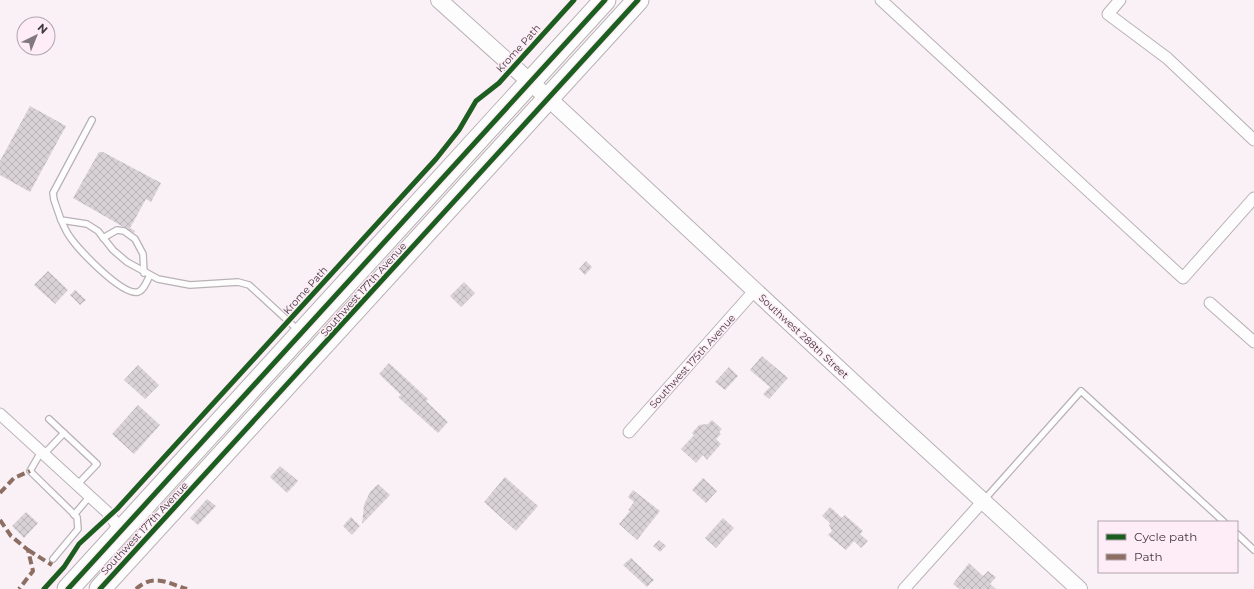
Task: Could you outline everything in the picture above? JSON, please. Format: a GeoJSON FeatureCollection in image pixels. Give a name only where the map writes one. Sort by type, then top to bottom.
{"type":"FeatureCollection","features":[{"type":"Feature","properties":{"kind":"highway","name":"Southwest 177th Avenue"},"geometry":{"type":"LineString","coordinates":[[68,589],[605,0]]}},
{"type":"Feature","properties":{"kind":"highway","name":"Southwest 177th Avenue"},"geometry":{"type":"LineString","coordinates":[[100,589],[638,0]]}},
{"type":"Feature","properties":{"kind":"highway"},"geometry":{"type":"LineString","coordinates":[[144,542],[146,521],[156,492]]}},
{"type":"Feature","properties":{"kind":"highway"},"geometry":{"type":"LineString","coordinates":[[120,568],[121,530]]}},
{"type":"Feature","properties":{"kind":"street","name":"Southwest 288th Street"},"geometry":{"type":"LineString","coordinates":[[439,0],[548,98],[872,401],[1079,589]]}},
{"type":"Feature","properties":{"kind":"street"},"geometry":{"type":"LineString","coordinates":[[881,0],[1183,278],[1254,198]]}},
{"type":"Feature","properties":{"kind":"street"},"geometry":{"type":"LineString","coordinates":[[1120,0],[1108,14],[1167,58],[1254,140]]}},
{"type":"Feature","properties":{"kind":"street","name":"Southwest 175th Avenue"},"geometry":{"type":"LineString","coordinates":[[630,432],[755,290]]}},
{"type":"Feature","properties":{"kind":"street"},"geometry":{"type":"LineString","coordinates":[[1210,303],[1254,342]]}},
{"type":"Feature","properties":{"kind":"street"},"geometry":{"type":"LineString","coordinates":[[0,414],[90,496],[110,516],[121,530]]}},
{"type":"Feature","properties":{"kind":"street"},"geometry":{"type":"LineString","coordinates":[[904,589],[983,501]]}},
{"type":"Feature","properties":{"kind":"lane"},"geometry":{"type":"LineString","coordinates":[[92,120],[55,189],[54,200],[61,220],[69,236],[97,267],[128,291],[138,292],[142,289],[147,274],[143,254],[135,238],[124,231],[117,230],[103,238]]}},
{"type":"Feature","properties":{"kind":"lane"},"geometry":{"type":"LineString","coordinates":[[61,220],[88,224],[124,260],[147,274],[167,281],[190,285],[244,283],[302,332]]}},
{"type":"Feature","properties":{"kind":"lane"},"geometry":{"type":"LineString","coordinates":[[983,501],[1081,391],[1223,521]]}},
{"type":"Feature","properties":{"kind":"lane"},"geometry":{"type":"LineString","coordinates":[[49,419],[97,464],[77,485]]}},
{"type":"Feature","properties":{"kind":"lane"},"geometry":{"type":"LineString","coordinates":[[53,558],[78,529],[77,517],[30,472],[42,453],[64,433]]}},
{"type":"Feature","properties":{"kind":"lane"},"geometry":{"type":"LineString","coordinates":[[74,515],[90,496]]}},
{"type":"Feature","properties":{"kind":"lane"},"geometry":{"type":"LineString","coordinates":[[1238,535],[1254,550]]}},
{"type":"Feature","properties":{"kind":"building"},"geometry":{"type":"Polygon","coordinates":[[[30,106],[66,126],[30,192],[0,175],[0,161],[30,106]]]}},
{"type":"Feature","properties":{"kind":"building"},"geometry":{"type":"Polygon","coordinates":[[[99,152],[103,152],[161,183],[151,202],[146,199],[130,228],[135,231],[134,233],[73,198],[99,152]]]}},
{"type":"Feature","properties":{"kind":"building"},"geometry":{"type":"Polygon","coordinates":[[[586,261],[592,267],[585,275],[579,269],[586,261]]]}},
{"type":"Feature","properties":{"kind":"building"},"geometry":{"type":"Polygon","coordinates":[[[48,271],[68,290],[55,304],[34,285],[48,271]]]}},
{"type":"Feature","properties":{"kind":"building"},"geometry":{"type":"Polygon","coordinates":[[[464,282],[475,293],[461,307],[450,296],[464,282]]]}},
{"type":"Feature","properties":{"kind":"building"},"geometry":{"type":"Polygon","coordinates":[[[75,290],[86,300],[80,305],[70,295],[75,290]]]}},
{"type":"Feature","properties":{"kind":"building"},"geometry":{"type":"Polygon","coordinates":[[[762,356],[788,378],[769,399],[763,394],[770,387],[750,370],[762,356]]]}},
{"type":"Feature","properties":{"kind":"building"},"geometry":{"type":"Polygon","coordinates":[[[389,363],[428,399],[426,401],[448,422],[438,433],[398,397],[401,395],[379,374],[389,363]]]}},
{"type":"Feature","properties":{"kind":"building"},"geometry":{"type":"Polygon","coordinates":[[[138,365],[159,385],[145,399],[124,380],[138,365]]]}},
{"type":"Feature","properties":{"kind":"building"},"geometry":{"type":"Polygon","coordinates":[[[729,367],[738,376],[725,390],[715,382],[729,367]]]}},
{"type":"Feature","properties":{"kind":"building"},"geometry":{"type":"Polygon","coordinates":[[[138,405],[160,425],[134,454],[112,434],[138,405]]]}},
{"type":"Feature","properties":{"kind":"building"},"geometry":{"type":"Polygon","coordinates":[[[712,420],[722,429],[719,432],[721,434],[716,439],[721,444],[707,460],[703,455],[696,463],[681,449],[694,435],[692,433],[699,425],[708,424],[712,420]]]}},
{"type":"Feature","properties":{"kind":"building"},"geometry":{"type":"Polygon","coordinates":[[[280,466],[298,481],[287,493],[270,477],[280,466]]]}},
{"type":"Feature","properties":{"kind":"building"},"geometry":{"type":"Polygon","coordinates":[[[505,477],[538,506],[516,531],[484,502],[505,477]]]}},
{"type":"Feature","properties":{"kind":"building"},"geometry":{"type":"Polygon","coordinates":[[[703,478],[717,491],[706,503],[692,490],[703,478]]]}},
{"type":"Feature","properties":{"kind":"building"},"geometry":{"type":"Polygon","coordinates":[[[378,484],[390,495],[362,524],[364,505],[370,492],[378,484]]]}},
{"type":"Feature","properties":{"kind":"building"},"geometry":{"type":"Polygon","coordinates":[[[633,490],[660,511],[637,540],[619,524],[630,511],[628,510],[634,502],[628,497],[633,490]]]}},
{"type":"Feature","properties":{"kind":"building"},"geometry":{"type":"Polygon","coordinates":[[[207,499],[216,506],[198,525],[190,518],[207,499]]]}},
{"type":"Feature","properties":{"kind":"building"},"geometry":{"type":"Polygon","coordinates":[[[830,507],[842,518],[845,515],[863,531],[860,534],[868,541],[861,548],[854,541],[846,550],[828,535],[832,531],[829,525],[830,523],[822,516],[830,507]]]}},
{"type":"Feature","properties":{"kind":"building"},"geometry":{"type":"Polygon","coordinates":[[[26,512],[38,523],[24,538],[12,526],[26,512]]]}},
{"type":"Feature","properties":{"kind":"building"},"geometry":{"type":"Polygon","coordinates":[[[351,517],[360,526],[352,535],[343,526],[351,517]]]}},
{"type":"Feature","properties":{"kind":"building"},"geometry":{"type":"Polygon","coordinates":[[[723,518],[734,528],[716,548],[705,538],[723,518]]]}},
{"type":"Feature","properties":{"kind":"building"},"geometry":{"type":"Polygon","coordinates":[[[659,540],[666,546],[660,552],[653,546],[659,540]]]}},
{"type":"Feature","properties":{"kind":"building"},"geometry":{"type":"Polygon","coordinates":[[[631,558],[654,580],[647,587],[623,565],[631,558]]]}},
{"type":"Feature","properties":{"kind":"building"},"geometry":{"type":"Polygon","coordinates":[[[969,563],[983,576],[988,571],[996,577],[990,584],[996,589],[959,589],[953,584],[969,563]]]}},
{"type":"Feature","properties":{"kind":"marked path"},"geometry":{"type":"LineString","coordinates":[[0,493],[14,478],[30,471]]}},
{"type":"Feature","properties":{"kind":"marked path"},"geometry":{"type":"LineString","coordinates":[[0,520],[11,536],[28,550],[33,571],[19,589]]}},
{"type":"Feature","properties":{"kind":"marked path"},"geometry":{"type":"LineString","coordinates":[[28,550],[52,565]]}},
{"type":"Feature","properties":{"kind":"marked path"},"geometry":{"type":"LineString","coordinates":[[136,589],[149,581],[155,580],[167,582],[187,589]]}},
{"type":"Feature","properties":{"kind":"cycle path","name":"Krome Path"},"geometry":{"type":"LineString","coordinates":[[44,589],[64,567],[79,544],[117,509],[436,159],[459,130],[476,101],[499,83],[574,0]]}},
{"type":"Feature","properties":{"kind":"cycle path"},"geometry":{"type":"LineString","coordinates":[[68,589],[605,0]]}},
{"type":"Feature","properties":{"kind":"cycle path"},"geometry":{"type":"LineString","coordinates":[[100,589],[638,0]]}}]}
